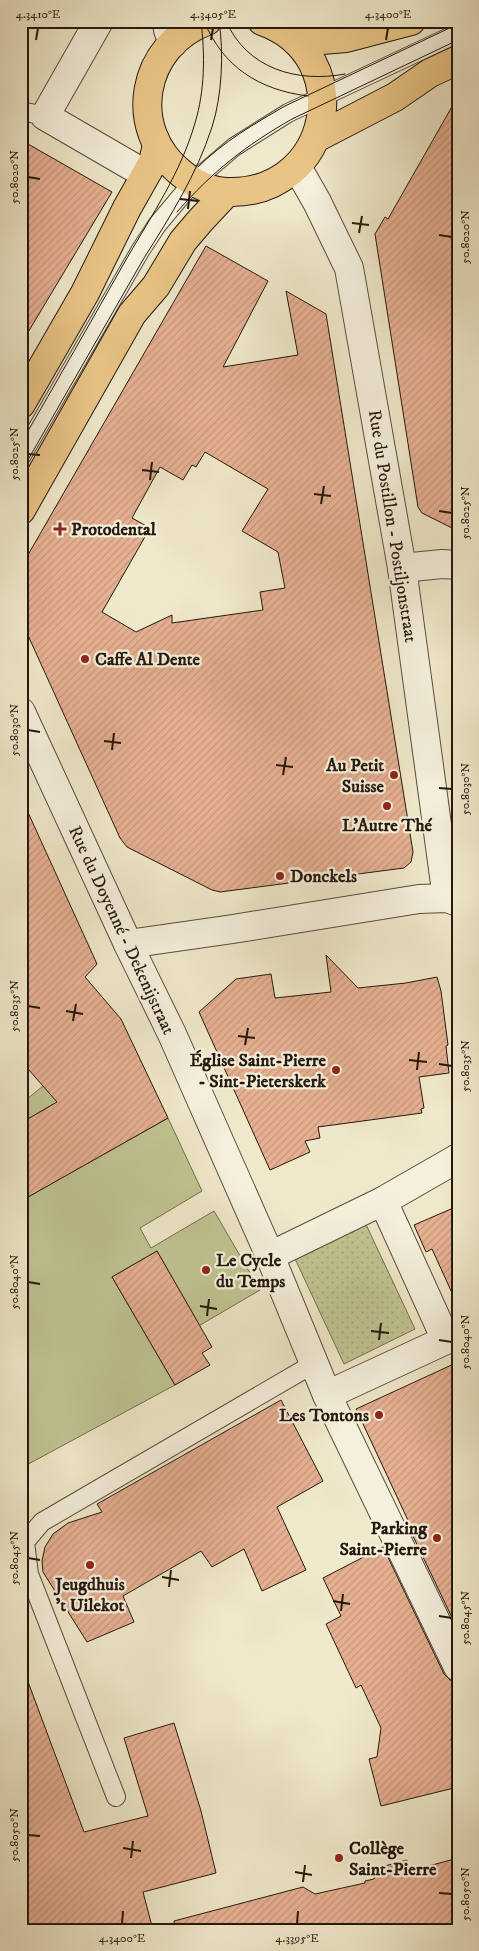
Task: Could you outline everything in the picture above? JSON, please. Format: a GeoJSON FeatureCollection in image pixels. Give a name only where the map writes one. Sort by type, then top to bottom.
{"type":"FeatureCollection","features":[{"type":"Feature","properties":{"kind":"main road"},"geometry":{"type":"LineString","coordinates":[[207,21],[191,28],[170,32],[154,71],[148,93],[148,116],[157,145],[170,164],[193,182],[227,192],[249,191],[270,185],[297,167],[316,138],[322,116],[320,81],[315,68],[297,42],[279,29],[262,21]]}},
{"type":"Feature","properties":{"kind":"main road"},"geometry":{"type":"LineString","coordinates":[[297,42],[346,38],[412,21]]}},
{"type":"Feature","properties":{"kind":"main road"},"geometry":{"type":"LineString","coordinates":[[316,138],[395,97],[430,73],[458,60]]}},
{"type":"Feature","properties":{"kind":"main road"},"geometry":{"type":"LineString","coordinates":[[21,404],[85,293],[144,174],[153,162],[157,145]]}},
{"type":"Feature","properties":{"kind":"main road"},"geometry":{"type":"LineString","coordinates":[[21,510],[132,314],[156,286],[183,241],[227,192]]}},
{"type":"Feature","properties":{"kind":"street"},"geometry":{"type":"LineString","coordinates":[[100,21],[33,114],[144,174]]}},
{"type":"Feature","properties":{"kind":"street","name":"Rue du Postillon - Postiljonstraat"},"geometry":{"type":"LineString","coordinates":[[297,167],[317,202],[349,268],[402,568],[452,900]]}},
{"type":"Feature","properties":{"kind":"street"},"geometry":{"type":"LineString","coordinates":[[402,568],[442,564],[458,565]]}},
{"type":"Feature","properties":{"kind":"street","name":"Rue du Doyenné - Dekenijstraat"},"geometry":{"type":"LineString","coordinates":[[21,712],[128,944],[172,1034],[270,1256],[327,1394],[458,1667]]}},
{"type":"Feature","properties":{"kind":"street"},"geometry":{"type":"LineString","coordinates":[[128,944],[233,930],[419,899],[452,900]]}},
{"type":"Feature","properties":{"kind":"street"},"geometry":{"type":"LineString","coordinates":[[270,1256],[383,1201],[458,1158]]}},
{"type":"Feature","properties":{"kind":"street"},"geometry":{"type":"LineString","coordinates":[[327,1394],[446,1340],[383,1201]]}},
{"type":"Feature","properties":{"kind":"lane"},"geometry":{"type":"LineString","coordinates":[[21,457],[140,251],[157,225],[193,182],[228,151],[261,128],[378,69],[458,33]]}},
{"type":"Feature","properties":{"kind":"lane"},"geometry":{"type":"LineString","coordinates":[[116,1797],[29,1574],[25,1542],[42,1522],[314,1364]]}},
{"type":"Feature","properties":{"kind":"green space"},"geometry":{"type":"Polygon","coordinates":[[[293,21],[365,21],[320,27],[293,21]]]}},
{"type":"Feature","properties":{"kind":"green space"},"geometry":{"type":"Polygon","coordinates":[[[43,1086],[76,1091],[21,1123],[21,1104],[43,1086]]]}},
{"type":"Feature","properties":{"kind":"green space"},"geometry":{"type":"Polygon","coordinates":[[[168,1118],[202,1191],[140,1228],[151,1248],[214,1211],[260,1290],[197,1327],[197,1321],[157,1251],[112,1277],[175,1385],[21,1468],[21,1201],[168,1118]]]}},
{"type":"Feature","properties":{"kind":"green space"},"geometry":{"type":"Polygon","coordinates":[[[355,1201],[415,1329],[344,1364],[284,1235],[355,1201]]]}},
{"type":"Feature","properties":{"kind":"building"},"geometry":{"type":"Polygon","coordinates":[[[458,96],[458,531],[422,513],[418,507],[375,234],[385,217],[388,219],[458,96]]]}},
{"type":"Feature","properties":{"kind":"building"},"geometry":{"type":"Polygon","coordinates":[[[21,140],[112,192],[21,344],[21,140]]]}},
{"type":"Feature","properties":{"kind":"building"},"geometry":{"type":"Polygon","coordinates":[[[206,246],[268,281],[223,367],[298,355],[286,291],[326,314],[413,852],[411,862],[404,868],[220,892],[212,890],[127,847],[120,838],[21,620],[21,567],[206,246]],[[205,452],[196,467],[192,465],[183,480],[160,467],[132,518],[150,528],[102,612],[136,632],[172,615],[172,623],[263,610],[260,592],[285,588],[278,552],[242,531],[268,489],[205,452]]]}},
{"type":"Feature","properties":{"kind":"building"},"geometry":{"type":"Polygon","coordinates":[[[21,797],[97,964],[85,977],[121,1019],[168,1118],[21,1201],[21,1123],[57,1102],[21,1061],[21,797]]]}},
{"type":"Feature","properties":{"kind":"building","name":"Église Saint-Pierre - Sint-Pieterskerk"},"geometry":{"type":"Polygon","coordinates":[[[326,955],[358,988],[406,983],[437,977],[441,991],[448,1045],[446,1046],[449,1073],[419,1077],[424,1108],[421,1109],[422,1113],[318,1127],[320,1138],[305,1141],[310,1152],[270,1170],[199,1012],[236,979],[271,974],[275,998],[331,992],[326,955]]]}},
{"type":"Feature","properties":{"kind":"building"},"geometry":{"type":"Polygon","coordinates":[[[458,1206],[458,1306],[432,1249],[426,1252],[414,1225],[458,1206]]]}},
{"type":"Feature","properties":{"kind":"building"},"geometry":{"type":"Polygon","coordinates":[[[157,1251],[212,1347],[202,1353],[210,1365],[175,1385],[112,1277],[157,1251]]]}},
{"type":"Feature","properties":{"kind":"building"},"geometry":{"type":"Polygon","coordinates":[[[458,1362],[458,1630],[411,1532],[413,1531],[356,1409],[458,1362]]]}},
{"type":"Feature","properties":{"kind":"building"},"geometry":{"type":"Polygon","coordinates":[[[281,1400],[323,1481],[277,1507],[306,1570],[262,1591],[244,1549],[212,1567],[201,1551],[123,1596],[134,1622],[87,1642],[43,1572],[42,1561],[45,1547],[53,1534],[68,1523],[102,1512],[97,1504],[281,1400]]]}},
{"type":"Feature","properties":{"kind":"building"},"geometry":{"type":"Polygon","coordinates":[[[383,1547],[444,1674],[450,1680],[458,1682],[458,1737],[451,1739],[458,1766],[458,1787],[381,1806],[369,1759],[377,1757],[381,1728],[361,1685],[356,1688],[326,1624],[341,1616],[323,1578],[383,1547]]]}},
{"type":"Feature","properties":{"kind":"building"},"geometry":{"type":"Polygon","coordinates":[[[24,1671],[84,1832],[148,1816],[124,1738],[174,1723],[201,1811],[216,1873],[143,1892],[153,1930],[21,1930],[21,1672],[24,1671]]]}},
{"type":"Feature","properties":{"kind":"building"},"geometry":{"type":"Polygon","coordinates":[[[458,1858],[458,1930],[175,1930],[174,1921],[303,1887],[315,1894],[365,1883],[365,1881],[374,1879],[381,1867],[407,1860],[410,1871],[458,1858]]]}},
{"type":"Feature","properties":{"kind":"tram line"},"geometry":{"type":"LineString","coordinates":[[21,443],[156,209],[182,159],[195,123],[201,98],[203,60],[201,21]]}},
{"type":"Feature","properties":{"kind":"tram line"},"geometry":{"type":"LineString","coordinates":[[204,21],[221,51],[245,74],[274,88],[308,96]]}},
{"type":"Feature","properties":{"kind":"tram line"},"geometry":{"type":"LineString","coordinates":[[21,472],[173,211],[199,162],[212,127],[220,88],[222,60],[219,21]]}},
{"type":"Feature","properties":{"kind":"tram line"},"geometry":{"type":"LineString","coordinates":[[226,21],[235,37],[247,51],[275,69],[309,76],[345,74]]}},
{"type":"Feature","properties":{"kind":"tram line"},"geometry":{"type":"LineString","coordinates":[[198,167],[228,141],[285,106],[458,24]]}},
{"type":"Feature","properties":{"kind":"tram line"},"geometry":{"type":"LineString","coordinates":[[177,212],[190,197],[230,160],[275,129],[292,119],[458,40]]}},
{"type":"Feature","properties":{"kind":"place","name":"Protodental"},"geometry":{"type":"Point","coordinates":[60,529]}},
{"type":"Feature","properties":{"kind":"place","name":"Caffe Al Dente"},"geometry":{"type":"Point","coordinates":[85,659]}},
{"type":"Feature","properties":{"kind":"place","name":"Au Petit Suisse"},"geometry":{"type":"Point","coordinates":[394,775]}},
{"type":"Feature","properties":{"kind":"place","name":"L'Autre Thé"},"geometry":{"type":"Point","coordinates":[387,806]}},
{"type":"Feature","properties":{"kind":"place","name":"Donckels"},"geometry":{"type":"Point","coordinates":[280,876]}},
{"type":"Feature","properties":{"kind":"place","name":"Église Saint-Pierre - Sint-Pieterskerk"},"geometry":{"type":"Point","coordinates":[336,1070]}},
{"type":"Feature","properties":{"kind":"place","name":"Le Cycle du Temps"},"geometry":{"type":"Point","coordinates":[206,1270]}},
{"type":"Feature","properties":{"kind":"place","name":"Les Tontons"},"geometry":{"type":"Point","coordinates":[379,1415]}},
{"type":"Feature","properties":{"kind":"place","name":"Parking Saint-Pierre"},"geometry":{"type":"Point","coordinates":[437,1538]}},
{"type":"Feature","properties":{"kind":"place","name":"Jeugdhuis 't Uilekot"},"geometry":{"type":"Point","coordinates":[90,1565]}},
{"type":"Feature","properties":{"kind":"place","name":"Collège Saint-Pierre"},"geometry":{"type":"Point","coordinates":[339,1858]}}]}
